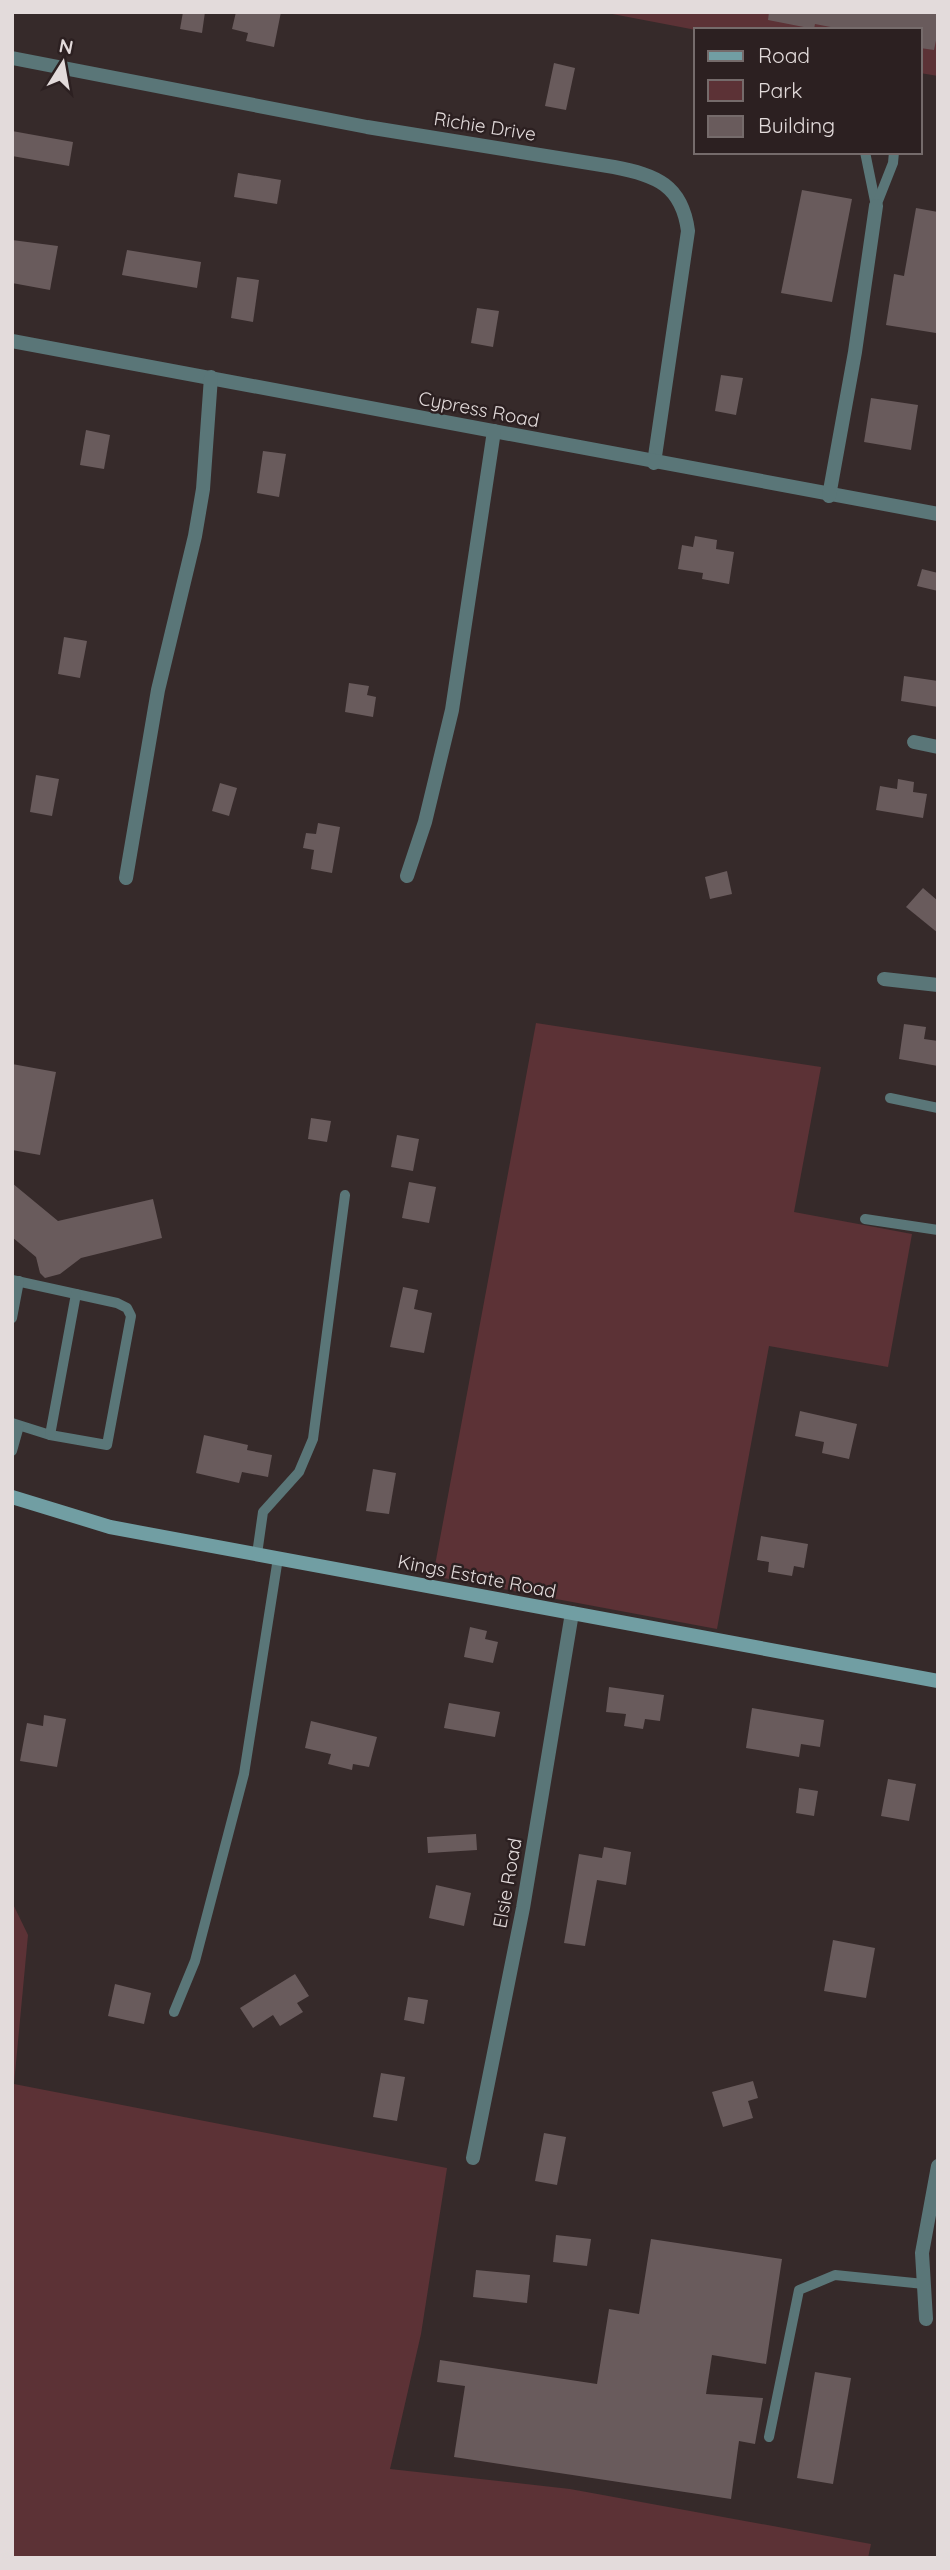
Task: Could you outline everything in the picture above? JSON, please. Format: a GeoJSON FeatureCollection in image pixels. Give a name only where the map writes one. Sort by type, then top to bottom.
{"type":"FeatureCollection","features":[{"type":"Feature","properties":{"kind":"street","name":"Richie Drive"},"geometry":{"type":"LineString","coordinates":[[12,58],[367,127],[614,167],[634,171],[671,188],[680,201],[688,231],[654,463]]}},
{"type":"Feature","properties":{"kind":"street"},"geometry":{"type":"LineString","coordinates":[[829,496],[855,352],[876,206]]}},
{"type":"Feature","properties":{"kind":"street","name":"Cypress Road"},"geometry":{"type":"LineString","coordinates":[[12,341],[829,496],[938,514]]}},
{"type":"Feature","properties":{"kind":"street"},"geometry":{"type":"LineString","coordinates":[[126,878],[158,690],[201,500],[211,377]]}},
{"type":"Feature","properties":{"kind":"street"},"geometry":{"type":"LineString","coordinates":[[407,876],[425,822],[452,710],[494,431]]}},
{"type":"Feature","properties":{"kind":"street"},"geometry":{"type":"LineString","coordinates":[[914,742],[938,747]]}},
{"type":"Feature","properties":{"kind":"street"},"geometry":{"type":"LineString","coordinates":[[884,979],[938,985]]}},
{"type":"Feature","properties":{"kind":"street","name":"Kings Estate Road"},"geometry":{"type":"LineString","coordinates":[[12,1497],[110,1527],[938,1681]]}},
{"type":"Feature","properties":{"kind":"street","name":"Elsie Road"},"geometry":{"type":"LineString","coordinates":[[473,2158],[523,1908],[572,1613]]}},
{"type":"Feature","properties":{"kind":"street"},"geometry":{"type":"LineString","coordinates":[[926,2319],[922,2253],[938,2166]]}},
{"type":"Feature","properties":{"kind":"lane"},"geometry":{"type":"LineString","coordinates":[[865,154],[876,206]]}},
{"type":"Feature","properties":{"kind":"lane"},"geometry":{"type":"LineString","coordinates":[[876,206],[893,154]]}},
{"type":"Feature","properties":{"kind":"lane"},"geometry":{"type":"LineString","coordinates":[[890,1098],[938,1108]]}},
{"type":"Feature","properties":{"kind":"lane"},"geometry":{"type":"LineString","coordinates":[[257,1554],[263,1512],[299,1472],[313,1439],[345,1195]]}},
{"type":"Feature","properties":{"kind":"lane"},"geometry":{"type":"LineString","coordinates":[[865,1219],[938,1230]]}},
{"type":"Feature","properties":{"kind":"lane"},"geometry":{"type":"LineString","coordinates":[[12,1318],[16,1281],[117,1303],[127,1308],[131,1316],[110,1439],[102,1446],[50,1435],[16,1424],[12,1451]]}},
{"type":"Feature","properties":{"kind":"lane"},"geometry":{"type":"LineString","coordinates":[[50,1435],[76,1294]]}},
{"type":"Feature","properties":{"kind":"lane"},"geometry":{"type":"LineString","coordinates":[[174,2012],[195,1961],[244,1774],[278,1558]]}},
{"type":"Feature","properties":{"kind":"lane"},"geometry":{"type":"LineString","coordinates":[[769,2437],[799,2290],[835,2275],[924,2284]]}},
{"type":"Feature","properties":{"kind":"green space"},"geometry":{"type":"Polygon","coordinates":[[[602,12],[938,12],[938,76],[922,73],[922,28],[694,30],[602,12]]]}},
{"type":"Feature","properties":{"kind":"green space"},"geometry":{"type":"Polygon","coordinates":[[[536,1023],[821,1067],[794,1212],[912,1234],[888,1367],[769,1346],[717,1629],[433,1576],[536,1023]]]}},
{"type":"Feature","properties":{"kind":"green space"},"geometry":{"type":"Polygon","coordinates":[[[12,1902],[28,1935],[14,2084],[447,2168],[421,2334],[390,2469],[570,2489],[871,2544],[868,2558],[12,2558],[12,1902]]]}},
{"type":"Feature","properties":{"kind":"building"},"geometry":{"type":"Polygon","coordinates":[[[183,12],[205,12],[202,33],[180,29],[183,12]]]}},
{"type":"Feature","properties":{"kind":"building"},"geometry":{"type":"Polygon","coordinates":[[[236,12],[281,12],[274,47],[246,41],[248,33],[232,29],[236,12]]]}},
{"type":"Feature","properties":{"kind":"building"},"geometry":{"type":"Polygon","coordinates":[[[769,12],[938,12],[938,31],[934,50],[922,48],[922,28],[836,28],[815,24],[814,28],[809,28],[768,20],[769,12]]]}},
{"type":"Feature","properties":{"kind":"building"},"geometry":{"type":"Polygon","coordinates":[[[554,63],[575,68],[566,110],[545,106],[554,63]]]}},
{"type":"Feature","properties":{"kind":"building"},"geometry":{"type":"Polygon","coordinates":[[[12,131],[73,142],[69,166],[12,156],[12,131]]]}},
{"type":"Feature","properties":{"kind":"building"},"geometry":{"type":"Polygon","coordinates":[[[238,173],[281,180],[277,204],[234,197],[238,173]]]}},
{"type":"Feature","properties":{"kind":"building"},"geometry":{"type":"Polygon","coordinates":[[[802,190],[852,199],[832,302],[781,293],[802,190]]]}},
{"type":"Feature","properties":{"kind":"building"},"geometry":{"type":"Polygon","coordinates":[[[916,208],[938,212],[936,333],[886,325],[894,274],[904,276],[916,208]]]}},
{"type":"Feature","properties":{"kind":"building"},"geometry":{"type":"Polygon","coordinates":[[[12,240],[58,246],[50,290],[12,283],[12,240]]]}},
{"type":"Feature","properties":{"kind":"building"},"geometry":{"type":"Polygon","coordinates":[[[127,250],[201,262],[197,288],[122,275],[127,250]]]}},
{"type":"Feature","properties":{"kind":"building"},"geometry":{"type":"Polygon","coordinates":[[[237,277],[259,280],[253,322],[231,318],[237,277]]]}},
{"type":"Feature","properties":{"kind":"building"},"geometry":{"type":"Polygon","coordinates":[[[477,308],[499,311],[493,347],[471,343],[477,308]]]}},
{"type":"Feature","properties":{"kind":"building"},"geometry":{"type":"Polygon","coordinates":[[[721,375],[743,378],[736,415],[715,411],[721,375]]]}},
{"type":"Feature","properties":{"kind":"building"},"geometry":{"type":"Polygon","coordinates":[[[871,398],[918,405],[911,450],[864,442],[871,398]]]}},
{"type":"Feature","properties":{"kind":"building"},"geometry":{"type":"Polygon","coordinates":[[[86,430],[110,435],[104,469],[80,465],[86,430]]]}},
{"type":"Feature","properties":{"kind":"building"},"geometry":{"type":"Polygon","coordinates":[[[263,451],[286,454],[279,497],[257,493],[263,451]]]}},
{"type":"Feature","properties":{"kind":"building"},"geometry":{"type":"Polygon","coordinates":[[[695,536],[717,540],[716,549],[734,552],[729,584],[702,579],[703,573],[678,569],[682,545],[693,547],[695,536]]]}},
{"type":"Feature","properties":{"kind":"building"},"geometry":{"type":"Polygon","coordinates":[[[922,569],[938,573],[938,591],[917,586],[922,569]]]}},
{"type":"Feature","properties":{"kind":"building"},"geometry":{"type":"Polygon","coordinates":[[[64,637],[87,641],[80,678],[58,674],[64,637]]]}},
{"type":"Feature","properties":{"kind":"building"},"geometry":{"type":"Polygon","coordinates":[[[904,676],[938,681],[938,707],[901,701],[904,676]]]}},
{"type":"Feature","properties":{"kind":"building"},"geometry":{"type":"Polygon","coordinates":[[[349,683],[369,686],[367,695],[376,697],[373,717],[345,712],[349,683]]]}},
{"type":"Feature","properties":{"kind":"building"},"geometry":{"type":"Polygon","coordinates":[[[36,775],[59,779],[52,816],[30,812],[36,775]]]}},
{"type":"Feature","properties":{"kind":"building"},"geometry":{"type":"Polygon","coordinates":[[[898,779],[914,782],[913,792],[927,794],[923,818],[876,810],[880,786],[897,789],[898,779]]]}},
{"type":"Feature","properties":{"kind":"building"},"geometry":{"type":"Polygon","coordinates":[[[220,783],[237,788],[229,816],[212,811],[220,783]]]}},
{"type":"Feature","properties":{"kind":"building"},"geometry":{"type":"Polygon","coordinates":[[[318,823],[340,827],[332,873],[311,869],[314,850],[303,848],[306,833],[316,834],[318,823]]]}},
{"type":"Feature","properties":{"kind":"building"},"geometry":{"type":"Polygon","coordinates":[[[727,871],[732,894],[710,899],[705,877],[727,871]]]}},
{"type":"Feature","properties":{"kind":"building"},"geometry":{"type":"Polygon","coordinates":[[[923,888],[938,901],[938,933],[906,907],[923,888]]]}},
{"type":"Feature","properties":{"kind":"building"},"geometry":{"type":"Polygon","coordinates":[[[904,1024],[926,1027],[924,1039],[938,1041],[938,1066],[899,1059],[904,1024]]]}},
{"type":"Feature","properties":{"kind":"building"},"geometry":{"type":"Polygon","coordinates":[[[12,1064],[56,1072],[40,1155],[12,1150],[12,1064]]]}},
{"type":"Feature","properties":{"kind":"building"},"geometry":{"type":"Polygon","coordinates":[[[311,1118],[331,1121],[327,1142],[308,1139],[311,1118]]]}},
{"type":"Feature","properties":{"kind":"building"},"geometry":{"type":"Polygon","coordinates":[[[397,1135],[419,1139],[413,1171],[391,1167],[397,1135]]]}},
{"type":"Feature","properties":{"kind":"building"},"geometry":{"type":"Polygon","coordinates":[[[409,1182],[436,1187],[429,1223],[402,1218],[409,1182]]]}},
{"type":"Feature","properties":{"kind":"building"},"geometry":{"type":"Polygon","coordinates":[[[12,1183],[58,1221],[153,1199],[162,1238],[81,1258],[60,1274],[45,1278],[40,1273],[36,1257],[12,1237],[12,1183]]]}},
{"type":"Feature","properties":{"kind":"building"},"geometry":{"type":"Polygon","coordinates":[[[403,1287],[418,1290],[414,1309],[432,1313],[424,1353],[390,1347],[403,1287]]]}},
{"type":"Feature","properties":{"kind":"building"},"geometry":{"type":"Polygon","coordinates":[[[800,1411],[857,1424],[849,1459],[822,1453],[824,1442],[795,1436],[800,1411]]]}},
{"type":"Feature","properties":{"kind":"building"},"geometry":{"type":"Polygon","coordinates":[[[204,1435],[248,1445],[247,1450],[272,1455],[268,1477],[242,1472],[239,1483],[196,1473],[204,1435]]]}},
{"type":"Feature","properties":{"kind":"building"},"geometry":{"type":"Polygon","coordinates":[[[373,1469],[396,1473],[389,1514],[366,1511],[373,1469]]]}},
{"type":"Feature","properties":{"kind":"building"},"geometry":{"type":"Polygon","coordinates":[[[761,1536],[808,1544],[804,1568],[794,1566],[792,1576],[768,1572],[769,1562],[757,1560],[761,1536]]]}},
{"type":"Feature","properties":{"kind":"building"},"geometry":{"type":"Polygon","coordinates":[[[470,1627],[487,1631],[485,1639],[498,1642],[493,1663],[464,1657],[470,1627]]]}},
{"type":"Feature","properties":{"kind":"building"},"geometry":{"type":"Polygon","coordinates":[[[609,1687],[664,1695],[660,1721],[645,1719],[643,1729],[624,1726],[626,1714],[606,1712],[609,1687]]]}},
{"type":"Feature","properties":{"kind":"building"},"geometry":{"type":"Polygon","coordinates":[[[449,1703],[500,1712],[495,1737],[444,1728],[449,1703]]]}},
{"type":"Feature","properties":{"kind":"building"},"geometry":{"type":"Polygon","coordinates":[[[752,1708],[824,1720],[820,1747],[801,1744],[799,1757],[746,1748],[752,1708]]]}},
{"type":"Feature","properties":{"kind":"building"},"geometry":{"type":"Polygon","coordinates":[[[44,1715],[66,1719],[57,1767],[20,1761],[27,1723],[43,1726],[44,1715]]]}},
{"type":"Feature","properties":{"kind":"building"},"geometry":{"type":"Polygon","coordinates":[[[311,1721],[377,1737],[369,1767],[353,1764],[352,1770],[328,1764],[331,1754],[305,1748],[311,1721]]]}},
{"type":"Feature","properties":{"kind":"building"},"geometry":{"type":"Polygon","coordinates":[[[888,1779],[916,1784],[909,1821],[881,1816],[888,1779]]]}},
{"type":"Feature","properties":{"kind":"building"},"geometry":{"type":"Polygon","coordinates":[[[799,1788],[818,1791],[814,1816],[796,1813],[799,1788]]]}},
{"type":"Feature","properties":{"kind":"building"},"geometry":{"type":"Polygon","coordinates":[[[476,1834],[477,1850],[428,1853],[427,1837],[476,1834]]]}},
{"type":"Feature","properties":{"kind":"building"},"geometry":{"type":"Polygon","coordinates":[[[604,1847],[631,1852],[626,1885],[597,1880],[585,1946],[564,1943],[579,1854],[602,1858],[604,1847]]]}},
{"type":"Feature","properties":{"kind":"building"},"geometry":{"type":"Polygon","coordinates":[[[436,1885],[471,1893],[464,1926],[429,1918],[436,1885]]]}},
{"type":"Feature","properties":{"kind":"building"},"geometry":{"type":"Polygon","coordinates":[[[833,1940],[875,1948],[866,1998],[824,1991],[833,1940]]]}},
{"type":"Feature","properties":{"kind":"building"},"geometry":{"type":"Polygon","coordinates":[[[295,1974],[309,1996],[297,2003],[303,2012],[280,2026],[273,2015],[253,2028],[240,2008],[295,1974]]]}},
{"type":"Feature","properties":{"kind":"building"},"geometry":{"type":"Polygon","coordinates":[[[115,1984],[151,1993],[144,2024],[108,2016],[115,1984]]]}},
{"type":"Feature","properties":{"kind":"building"},"geometry":{"type":"Polygon","coordinates":[[[408,1997],[428,2000],[424,2024],[404,2020],[408,1997]]]}},
{"type":"Feature","properties":{"kind":"building"},"geometry":{"type":"Polygon","coordinates":[[[381,2073],[405,2077],[397,2121],[373,2117],[381,2073]]]}},
{"type":"Feature","properties":{"kind":"building"},"geometry":{"type":"Polygon","coordinates":[[[753,2081],[758,2098],[748,2101],[753,2118],[723,2127],[712,2092],[753,2081]]]}},
{"type":"Feature","properties":{"kind":"building"},"geometry":{"type":"Polygon","coordinates":[[[544,2133],[566,2137],[557,2185],[535,2181],[544,2133]]]}},
{"type":"Feature","properties":{"kind":"building"},"geometry":{"type":"Polygon","coordinates":[[[556,2235],[591,2239],[587,2266],[553,2262],[556,2235]]]}},
{"type":"Feature","properties":{"kind":"building"},"geometry":{"type":"Polygon","coordinates":[[[651,2239],[782,2259],[766,2364],[712,2355],[706,2394],[763,2398],[755,2444],[739,2441],[731,2499],[454,2457],[465,2386],[437,2382],[440,2360],[597,2384],[609,2309],[639,2314],[651,2239]]]}},
{"type":"Feature","properties":{"kind":"building"},"geometry":{"type":"Polygon","coordinates":[[[476,2270],[530,2275],[527,2303],[473,2297],[476,2270]]]}},
{"type":"Feature","properties":{"kind":"building"},"geometry":{"type":"Polygon","coordinates":[[[815,2372],[851,2378],[833,2484],[797,2478],[815,2372]]]}}]}
